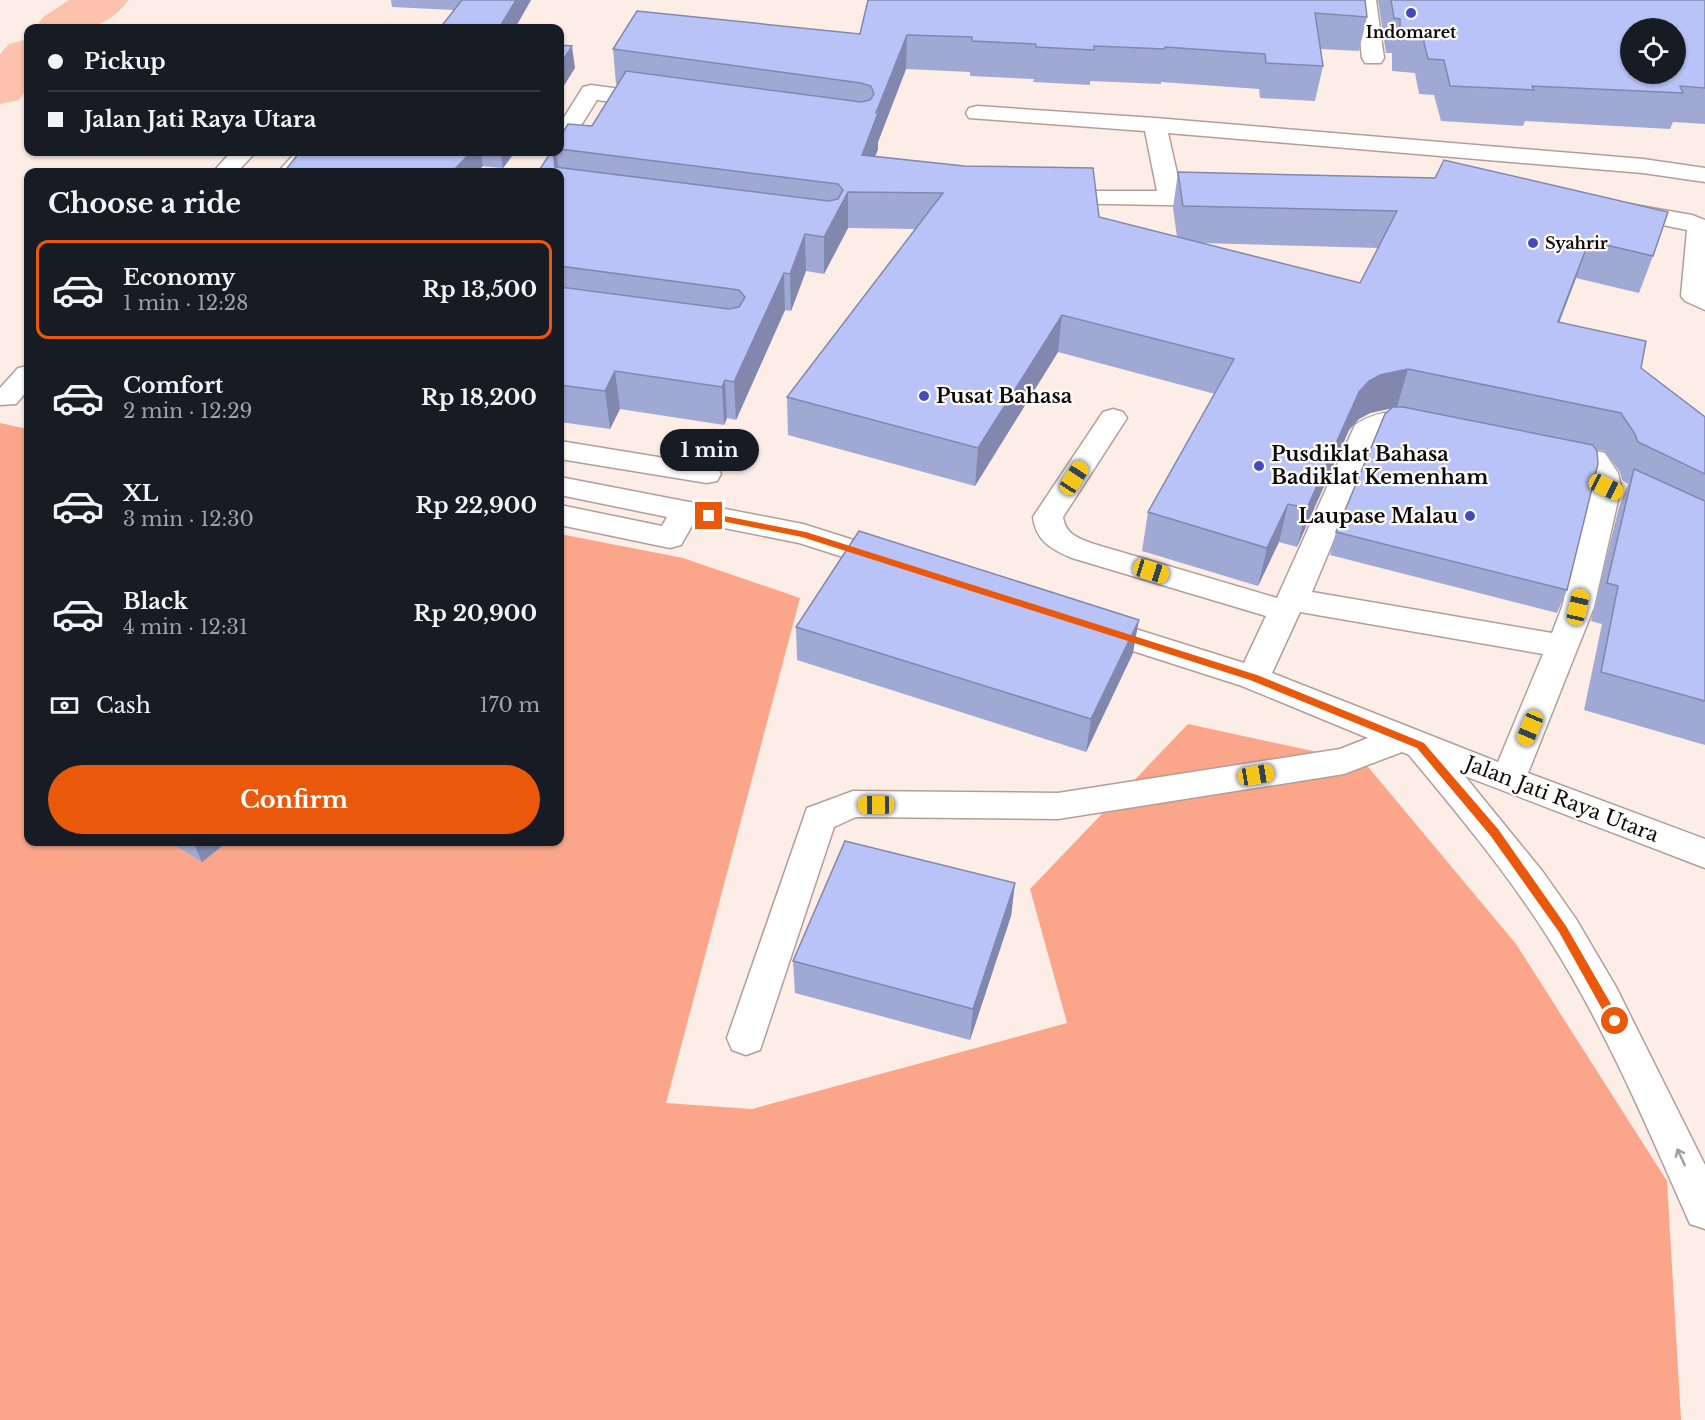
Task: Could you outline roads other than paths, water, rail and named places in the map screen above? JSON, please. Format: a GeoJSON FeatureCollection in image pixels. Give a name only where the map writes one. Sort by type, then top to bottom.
{"type":"FeatureCollection","features":[{"type":"Feature","properties":{"kind":"street"},"geometry":{"type":"LineString","coordinates":[[1366,0],[1373,58]]}},
{"type":"Feature","properties":{"kind":"street"},"geometry":{"type":"LineString","coordinates":[[564,133],[591,92],[673,103]]}},
{"type":"Feature","properties":{"kind":"street"},"geometry":{"type":"LineString","coordinates":[[977,113],[1155,125],[1643,165],[1705,175]]}},
{"type":"Feature","properties":{"kind":"street"},"geometry":{"type":"LineString","coordinates":[[1155,125],[1171,198]]}},
{"type":"Feature","properties":{"kind":"street"},"geometry":{"type":"LineString","coordinates":[[228,168],[240,156]]}},
{"type":"Feature","properties":{"kind":"street"},"geometry":{"type":"LineString","coordinates":[[297,163],[317,168]]}},
{"type":"Feature","properties":{"kind":"street"},"geometry":{"type":"LineString","coordinates":[[1031,195],[1243,200]]}},
{"type":"Feature","properties":{"kind":"street"},"geometry":{"type":"LineString","coordinates":[[1600,206],[1692,222],[1700,228],[1694,296],[1705,302]]}},
{"type":"Feature","properties":{"kind":"street"},"geometry":{"type":"LineString","coordinates":[[12,398],[24,380]]}},
{"type":"Feature","properties":{"kind":"street"},"geometry":{"type":"LineString","coordinates":[[1113,418],[1048,518],[1050,531],[1063,543],[1083,551],[1288,605],[1564,646]]}},
{"type":"Feature","properties":{"kind":"street"},"geometry":{"type":"LineString","coordinates":[[1253,678],[1365,431],[1378,421],[1397,418],[1455,430]]}},
{"type":"Feature","properties":{"kind":"street"},"geometry":{"type":"LineString","coordinates":[[1509,777],[1578,607],[1606,487],[1604,473],[1595,459],[1525,445]]}},
{"type":"Feature","properties":{"kind":"street"},"geometry":{"type":"LineString","coordinates":[[564,451],[707,474]]}},
{"type":"Feature","properties":{"kind":"street"},"geometry":{"type":"LineString","coordinates":[[564,487],[803,534],[915,570]]}},
{"type":"Feature","properties":{"kind":"street"},"geometry":{"type":"LineString","coordinates":[[1606,487],[1635,502]]}},
{"type":"Feature","properties":{"kind":"street"},"geometry":{"type":"LineString","coordinates":[[564,516],[670,538],[685,511]]}},
{"type":"Feature","properties":{"kind":"street","name":"Jalan Jati Raya Utara"},"geometry":{"type":"LineString","coordinates":[[1062,617],[1253,678],[1412,742],[1509,777],[1705,854]]}},
{"type":"Feature","properties":{"kind":"street"},"geometry":{"type":"LineString","coordinates":[[746,1038],[819,818],[853,804],[1058,806],[1344,761],[1412,742],[1494,832],[1562,929],[1626,1040],[1705,1210]]}},
{"type":"Feature","properties":{"kind":"waterway"},"geometry":{"type":"LineString","coordinates":[[67,24],[103,0]]}},
{"type":"Feature","properties":{"kind":"waterway"},"geometry":{"type":"LineString","coordinates":[[0,88],[24,60]]}},
{"type":"Feature","properties":{"kind":"place","name":"Indomaret"},"geometry":{"type":"Point","coordinates":[1411,13]}},
{"type":"Feature","properties":{"kind":"place","name":"Syahrir"},"geometry":{"type":"Point","coordinates":[1533,243]}},
{"type":"Feature","properties":{"kind":"place","name":"Pusat Bahasa"},"geometry":{"type":"Point","coordinates":[924,396]}},
{"type":"Feature","properties":{"kind":"place","name":"Pusdiklat Bahasa Badiklat Kemenham"},"geometry":{"type":"Point","coordinates":[1259,466]}},
{"type":"Feature","properties":{"kind":"place","name":"Laupase Malau"},"geometry":{"type":"Point","coordinates":[1470,516]}}]}
